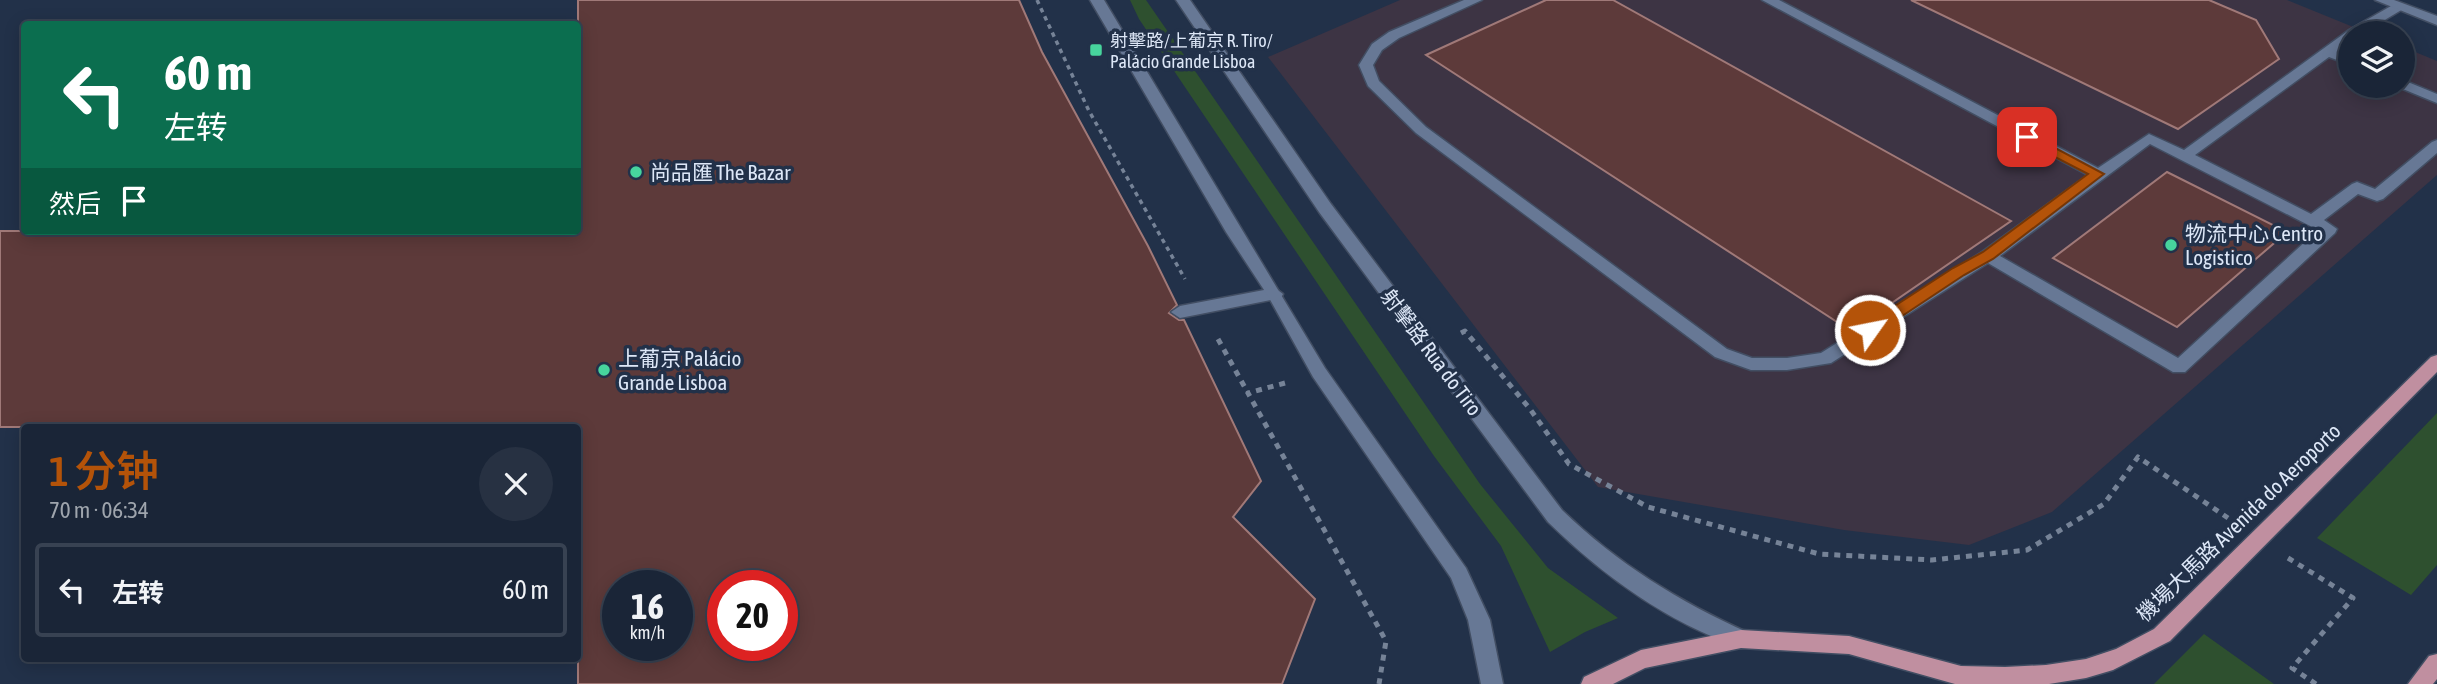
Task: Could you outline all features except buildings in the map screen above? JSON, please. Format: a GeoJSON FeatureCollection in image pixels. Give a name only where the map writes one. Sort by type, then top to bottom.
{"type":"FeatureCollection","features":[{"type":"Feature","properties":{"kind":"main road","name":"機場大馬路 Avenida do Aeroporto"},"geometry":{"type":"LineString","coordinates":[[1592,684],[1641,659],[1741,639],[1849,645],[1973,680],[2022,678],[2076,671],[2124,656],[2162,635],[2437,361]]}},
{"type":"Feature","properties":{"kind":"main road"},"geometry":{"type":"LineString","coordinates":[[2419,684],[2437,663]]}},
{"type":"Feature","properties":{"kind":"street"},"geometry":{"type":"LineString","coordinates":[[1097,0],[1234,232],[1275,294],[1319,372],[1459,574],[1479,620],[1492,684]]}},
{"type":"Feature","properties":{"kind":"street","name":"射擊路 Rua do Tiro"},"geometry":{"type":"LineString","coordinates":[[1183,0],[1325,208],[1555,516],[1591,553],[1636,586],[1686,616],[1741,639]]}},
{"type":"Feature","properties":{"kind":"street"},"geometry":{"type":"LineString","coordinates":[[1475,0],[1394,35],[1377,47],[1366,65],[1373,83],[1421,130],[1721,353],[1751,364],[1787,364],[1825,359],[1959,271],[1988,256],[2149,138],[2329,229],[2179,367],[1988,256]]}},
{"type":"Feature","properties":{"kind":"street"},"geometry":{"type":"LineString","coordinates":[[1769,0],[2097,174]]}},
{"type":"Feature","properties":{"kind":"street"},"geometry":{"type":"LineString","coordinates":[[2382,0],[2437,22]]}},
{"type":"Feature","properties":{"kind":"street"},"geometry":{"type":"LineString","coordinates":[[2374,21],[2398,6]]}},
{"type":"Feature","properties":{"kind":"street"},"geometry":{"type":"LineString","coordinates":[[2186,155],[2338,45]]}},
{"type":"Feature","properties":{"kind":"street"},"geometry":{"type":"LineString","coordinates":[[2329,52],[2338,56]]}},
{"type":"Feature","properties":{"kind":"street"},"geometry":{"type":"LineString","coordinates":[[2415,89],[2437,99]]}},
{"type":"Feature","properties":{"kind":"street"},"geometry":{"type":"LineString","coordinates":[[2313,220],[2357,187],[2377,196],[2437,145]]}},
{"type":"Feature","properties":{"kind":"street"},"geometry":{"type":"LineString","coordinates":[[1180,312],[1275,294]]}},
{"type":"Feature","properties":{"kind":"path"},"geometry":{"type":"LineString","coordinates":[[1037,0],[1089,111],[1387,641],[1379,684]]}},
{"type":"Feature","properties":{"kind":"path"},"geometry":{"type":"LineString","coordinates":[[1427,345],[1465,331],[1530,409],[1569,464],[1648,507],[1819,554],[1933,560],[2027,550],[2104,504],[2138,457],[2259,539],[2353,598],[2292,668],[2316,684]]}},
{"type":"Feature","properties":{"kind":"path"},"geometry":{"type":"LineString","coordinates":[[1248,394],[1319,372]]}},
{"type":"Feature","properties":{"kind":"shaded area","name":"物流中心 Centro Logistico"},"geometry":{"type":"Polygon","coordinates":[[[1400,0],[2287,0],[2339,21],[2338,98],[2415,98],[2415,52],[2437,61],[2437,175],[2052,512],[1969,545],[1844,530],[1598,487],[1268,57],[1400,0]]]}},
{"type":"Feature","properties":{"kind":"green space"},"geometry":{"type":"Polygon","coordinates":[[[1130,0],[1146,0],[1480,484],[1548,568],[1618,618],[1585,632],[1550,652],[1501,546],[1434,456],[1139,19],[1130,0]]]}},
{"type":"Feature","properties":{"kind":"green space"},"geometry":{"type":"Polygon","coordinates":[[[2437,413],[2437,565],[2411,595],[2317,538],[2437,413]]]}},
{"type":"Feature","properties":{"kind":"green space"},"geometry":{"type":"Polygon","coordinates":[[[2204,634],[2274,684],[2154,684],[2204,634]]]}},
{"type":"Feature","properties":{"kind":"place","name":"射擊路/上葡京 R. Tiro/ Palácio Grande Lisboa"},"geometry":{"type":"Point","coordinates":[1096,50]}},
{"type":"Feature","properties":{"kind":"place","name":"尚品匯 The Bazar"},"geometry":{"type":"Point","coordinates":[636,172]}},
{"type":"Feature","properties":{"kind":"place","name":"物流中心 Centro Logistico"},"geometry":{"type":"Point","coordinates":[2171,245]}},
{"type":"Feature","properties":{"kind":"place","name":"上葡京 Palácio Grande Lisboa"},"geometry":{"type":"Point","coordinates":[604,370]}},
{"type":"Feature","properties":{"kind":"route"},"geometry":{"type":"LineString","coordinates":[[1870,330],[1959,271],[1988,256],[2097,174],[2027,137]]}}]}
